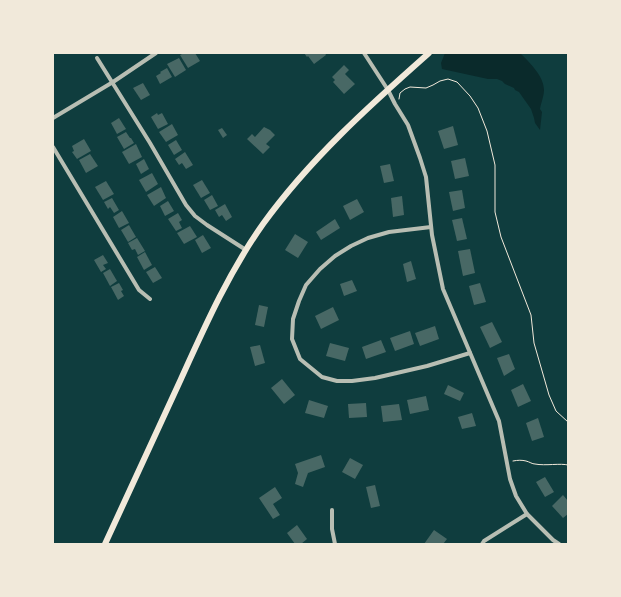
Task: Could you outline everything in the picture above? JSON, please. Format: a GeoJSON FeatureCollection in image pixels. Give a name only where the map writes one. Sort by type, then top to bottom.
{"type":"FeatureCollection","features":[{"type":"Feature","properties":{"kind":"main road"},"geometry":{"type":"LineString","coordinates":[[105,544],[198,341],[223,291],[246,250],[300,176],[337,137],[428,53]]}},
{"type":"Feature","properties":{"kind":"street"},"geometry":{"type":"LineString","coordinates":[[53,118],[156,53]]}},
{"type":"Feature","properties":{"kind":"street"},"geometry":{"type":"LineString","coordinates":[[364,53],[408,125],[420,158],[426,177],[431,227],[443,289],[498,422],[510,479],[516,496],[526,514],[559,544]]}},
{"type":"Feature","properties":{"kind":"street"},"geometry":{"type":"LineString","coordinates":[[97,58],[186,205],[195,216],[246,250]]}},
{"type":"Feature","properties":{"kind":"street"},"geometry":{"type":"LineString","coordinates":[[53,147],[139,290],[150,299]]}},
{"type":"Feature","properties":{"kind":"street"},"geometry":{"type":"LineString","coordinates":[[431,227],[389,232],[368,238],[335,256],[320,269],[306,285],[293,319],[292,339],[300,359],[322,377],[337,381],[375,378],[427,366],[470,353]]}},
{"type":"Feature","properties":{"kind":"street"},"geometry":{"type":"LineString","coordinates":[[332,510],[332,530],[335,544]]}},
{"type":"Feature","properties":{"kind":"street"},"geometry":{"type":"LineString","coordinates":[[482,544],[484,541],[526,514]]}},
{"type":"Feature","properties":{"kind":"path"},"geometry":{"type":"LineString","coordinates":[[397,107],[400,93],[405,89],[410,87],[426,88],[448,79],[457,82],[470,96],[478,108],[487,131],[495,165],[495,212],[501,238],[531,315],[534,343],[549,395],[556,411],[568,422]]}},
{"type":"Feature","properties":{"kind":"path"},"geometry":{"type":"LineString","coordinates":[[507,462],[520,460],[533,464],[564,464],[568,466]]}},
{"type":"Feature","properties":{"kind":"water"},"geometry":{"type":"Polygon","coordinates":[[[445,53],[520,53],[542,80],[544,92],[540,109],[542,112],[540,130],[535,123],[531,109],[519,92],[497,79],[488,79],[442,69],[441,63],[445,53]]]}},
{"type":"Feature","properties":{"kind":"building"},"geometry":{"type":"Polygon","coordinates":[[[184,53],[195,53],[200,61],[188,68],[180,55],[184,53]]]}},
{"type":"Feature","properties":{"kind":"building"},"geometry":{"type":"Polygon","coordinates":[[[304,53],[325,53],[326,55],[314,64],[304,53]]]}},
{"type":"Feature","properties":{"kind":"building"},"geometry":{"type":"Polygon","coordinates":[[[179,58],[186,70],[175,77],[167,64],[179,58]]]}},
{"type":"Feature","properties":{"kind":"building"},"geometry":{"type":"Polygon","coordinates":[[[344,65],[349,70],[345,74],[355,84],[344,94],[333,82],[335,80],[332,77],[344,65]]]}},
{"type":"Feature","properties":{"kind":"building"},"geometry":{"type":"Polygon","coordinates":[[[167,68],[172,77],[160,84],[156,76],[167,68]]]}},
{"type":"Feature","properties":{"kind":"building"},"geometry":{"type":"Polygon","coordinates":[[[143,83],[150,95],[141,100],[133,88],[143,83]]]}},
{"type":"Feature","properties":{"kind":"building"},"geometry":{"type":"Polygon","coordinates":[[[157,113],[158,115],[162,113],[168,124],[158,129],[151,117],[157,113]]]}},
{"type":"Feature","properties":{"kind":"building"},"geometry":{"type":"Polygon","coordinates":[[[119,118],[126,129],[117,134],[111,123],[119,118]]]}},
{"type":"Feature","properties":{"kind":"building"},"geometry":{"type":"Polygon","coordinates":[[[172,124],[178,135],[166,142],[159,132],[172,124]]]}},
{"type":"Feature","properties":{"kind":"building"},"geometry":{"type":"Polygon","coordinates":[[[453,126],[458,145],[444,149],[438,131],[453,126]]]}},
{"type":"Feature","properties":{"kind":"building"},"geometry":{"type":"Polygon","coordinates":[[[264,127],[275,135],[266,144],[270,147],[263,154],[247,139],[252,134],[255,137],[264,127]]]}},
{"type":"Feature","properties":{"kind":"building"},"geometry":{"type":"Polygon","coordinates":[[[222,128],[227,135],[223,138],[218,130],[222,128]]]}},
{"type":"Feature","properties":{"kind":"building"},"geometry":{"type":"Polygon","coordinates":[[[126,132],[134,143],[124,149],[117,137],[126,132]]]}},
{"type":"Feature","properties":{"kind":"building"},"geometry":{"type":"Polygon","coordinates":[[[84,139],[91,151],[77,159],[72,152],[74,151],[72,146],[84,139]]]}},
{"type":"Feature","properties":{"kind":"building"},"geometry":{"type":"Polygon","coordinates":[[[176,140],[182,150],[174,155],[168,145],[176,140]]]}},
{"type":"Feature","properties":{"kind":"building"},"geometry":{"type":"Polygon","coordinates":[[[136,144],[142,157],[129,164],[122,152],[136,144]]]}},
{"type":"Feature","properties":{"kind":"building"},"geometry":{"type":"Polygon","coordinates":[[[185,152],[193,165],[186,169],[182,163],[179,165],[175,159],[185,152]]]}},
{"type":"Feature","properties":{"kind":"building"},"geometry":{"type":"Polygon","coordinates":[[[90,154],[98,166],[86,173],[79,160],[90,154]]]}},
{"type":"Feature","properties":{"kind":"building"},"geometry":{"type":"Polygon","coordinates":[[[465,158],[469,176],[455,179],[451,161],[465,158]]]}},
{"type":"Feature","properties":{"kind":"building"},"geometry":{"type":"Polygon","coordinates":[[[144,159],[149,169],[141,174],[136,164],[144,159]]]}},
{"type":"Feature","properties":{"kind":"building"},"geometry":{"type":"Polygon","coordinates":[[[390,164],[394,181],[384,183],[380,166],[390,164]]]}},
{"type":"Feature","properties":{"kind":"building"},"geometry":{"type":"Polygon","coordinates":[[[152,173],[158,184],[146,192],[139,180],[152,173]]]}},
{"type":"Feature","properties":{"kind":"building"},"geometry":{"type":"Polygon","coordinates":[[[202,180],[210,193],[201,198],[193,185],[202,180]]]}},
{"type":"Feature","properties":{"kind":"building"},"geometry":{"type":"Polygon","coordinates":[[[106,181],[114,194],[103,200],[95,187],[106,181]]]}},
{"type":"Feature","properties":{"kind":"building"},"geometry":{"type":"Polygon","coordinates":[[[161,187],[166,198],[154,206],[147,195],[161,187]]]}},
{"type":"Feature","properties":{"kind":"building"},"geometry":{"type":"Polygon","coordinates":[[[462,190],[465,208],[453,211],[449,192],[462,190]]]}},
{"type":"Feature","properties":{"kind":"building"},"geometry":{"type":"Polygon","coordinates":[[[212,195],[218,206],[210,210],[204,200],[212,195]]]}},
{"type":"Feature","properties":{"kind":"building"},"geometry":{"type":"Polygon","coordinates":[[[402,196],[404,215],[393,217],[391,198],[402,196]]]}},
{"type":"Feature","properties":{"kind":"building"},"geometry":{"type":"Polygon","coordinates":[[[112,198],[119,210],[114,213],[110,207],[108,209],[104,202],[112,198]]]}},
{"type":"Feature","properties":{"kind":"building"},"geometry":{"type":"Polygon","coordinates":[[[357,199],[364,212],[350,220],[343,206],[357,199]]]}},
{"type":"Feature","properties":{"kind":"building"},"geometry":{"type":"Polygon","coordinates":[[[168,201],[174,211],[165,216],[160,206],[168,201]]]}},
{"type":"Feature","properties":{"kind":"building"},"geometry":{"type":"Polygon","coordinates":[[[225,204],[232,217],[226,221],[222,215],[219,217],[215,210],[225,204]]]}},
{"type":"Feature","properties":{"kind":"building"},"geometry":{"type":"Polygon","coordinates":[[[122,211],[129,223],[119,228],[113,217],[122,211]]]}},
{"type":"Feature","properties":{"kind":"building"},"geometry":{"type":"Polygon","coordinates":[[[178,213],[182,220],[179,222],[182,228],[176,231],[168,219],[178,213]]]}},
{"type":"Feature","properties":{"kind":"building"},"geometry":{"type":"Polygon","coordinates":[[[462,218],[467,239],[457,241],[452,220],[462,218]]]}},
{"type":"Feature","properties":{"kind":"building"},"geometry":{"type":"Polygon","coordinates":[[[335,219],[340,228],[321,240],[316,232],[335,219]]]}},
{"type":"Feature","properties":{"kind":"building"},"geometry":{"type":"Polygon","coordinates":[[[129,225],[136,237],[128,242],[121,230],[129,225]]]}},
{"type":"Feature","properties":{"kind":"building"},"geometry":{"type":"Polygon","coordinates":[[[190,226],[197,237],[184,244],[177,233],[190,226]]]}},
{"type":"Feature","properties":{"kind":"building"},"geometry":{"type":"Polygon","coordinates":[[[295,234],[308,242],[298,258],[285,250],[295,234]]]}},
{"type":"Feature","properties":{"kind":"building"},"geometry":{"type":"Polygon","coordinates":[[[203,235],[211,248],[202,253],[195,240],[203,235]]]}},
{"type":"Feature","properties":{"kind":"building"},"geometry":{"type":"Polygon","coordinates":[[[137,238],[145,251],[138,255],[135,249],[132,250],[128,243],[137,238]]]}},
{"type":"Feature","properties":{"kind":"building"},"geometry":{"type":"Polygon","coordinates":[[[470,249],[475,273],[463,276],[458,251],[470,249]]]}},
{"type":"Feature","properties":{"kind":"building"},"geometry":{"type":"Polygon","coordinates":[[[145,252],[152,265],[144,270],[137,257],[145,252]]]}},
{"type":"Feature","properties":{"kind":"building"},"geometry":{"type":"Polygon","coordinates":[[[103,255],[108,263],[103,265],[106,269],[101,272],[94,260],[103,255]]]}},
{"type":"Feature","properties":{"kind":"building"},"geometry":{"type":"Polygon","coordinates":[[[411,261],[416,279],[407,282],[403,264],[411,261]]]}},
{"type":"Feature","properties":{"kind":"building"},"geometry":{"type":"Polygon","coordinates":[[[155,267],[162,278],[153,283],[146,272],[155,267]]]}},
{"type":"Feature","properties":{"kind":"building"},"geometry":{"type":"Polygon","coordinates":[[[110,269],[117,281],[110,286],[103,273],[110,269]]]}},
{"type":"Feature","properties":{"kind":"building"},"geometry":{"type":"Polygon","coordinates":[[[352,280],[357,291],[344,296],[340,284],[352,280]]]}},
{"type":"Feature","properties":{"kind":"building"},"geometry":{"type":"Polygon","coordinates":[[[119,283],[123,290],[121,291],[124,296],[118,300],[111,287],[119,283]]]}},
{"type":"Feature","properties":{"kind":"building"},"geometry":{"type":"Polygon","coordinates":[[[480,283],[486,302],[474,305],[469,286],[480,283]]]}},
{"type":"Feature","properties":{"kind":"building"},"geometry":{"type":"Polygon","coordinates":[[[259,305],[268,307],[264,327],[255,325],[259,305]]]}},
{"type":"Feature","properties":{"kind":"building"},"geometry":{"type":"Polygon","coordinates":[[[333,307],[339,320],[321,329],[315,316],[333,307]]]}},
{"type":"Feature","properties":{"kind":"building"},"geometry":{"type":"Polygon","coordinates":[[[492,322],[502,342],[490,348],[480,327],[492,322]]]}},
{"type":"Feature","properties":{"kind":"building"},"geometry":{"type":"Polygon","coordinates":[[[435,326],[439,339],[420,346],[415,333],[435,326]]]}},
{"type":"Feature","properties":{"kind":"building"},"geometry":{"type":"Polygon","coordinates":[[[410,331],[414,344],[395,351],[390,338],[410,331]]]}},
{"type":"Feature","properties":{"kind":"building"},"geometry":{"type":"Polygon","coordinates":[[[381,340],[386,352],[366,359],[362,347],[381,340]]]}},
{"type":"Feature","properties":{"kind":"building"},"geometry":{"type":"Polygon","coordinates":[[[330,343],[349,348],[345,361],[326,356],[330,343]]]}},
{"type":"Feature","properties":{"kind":"building"},"geometry":{"type":"Polygon","coordinates":[[[260,345],[265,363],[255,366],[250,347],[260,345]]]}},
{"type":"Feature","properties":{"kind":"building"},"geometry":{"type":"Polygon","coordinates":[[[509,354],[515,369],[504,376],[497,358],[509,354]]]}},
{"type":"Feature","properties":{"kind":"building"},"geometry":{"type":"Polygon","coordinates":[[[282,379],[295,395],[284,404],[271,388],[282,379]]]}},
{"type":"Feature","properties":{"kind":"building"},"geometry":{"type":"Polygon","coordinates":[[[523,384],[531,401],[518,407],[511,390],[523,384]]]}},
{"type":"Feature","properties":{"kind":"building"},"geometry":{"type":"Polygon","coordinates":[[[448,385],[464,393],[460,401],[444,394],[448,385]]]}},
{"type":"Feature","properties":{"kind":"building"},"geometry":{"type":"Polygon","coordinates":[[[426,396],[429,410],[410,414],[407,400],[426,396]]]}},
{"type":"Feature","properties":{"kind":"building"},"geometry":{"type":"Polygon","coordinates":[[[309,400],[328,406],[324,418],[305,413],[309,400]]]}},
{"type":"Feature","properties":{"kind":"building"},"geometry":{"type":"Polygon","coordinates":[[[366,403],[367,417],[349,418],[348,404],[366,403]]]}},
{"type":"Feature","properties":{"kind":"building"},"geometry":{"type":"Polygon","coordinates":[[[399,404],[402,420],[383,422],[381,406],[399,404]]]}},
{"type":"Feature","properties":{"kind":"building"},"geometry":{"type":"Polygon","coordinates":[[[472,413],[476,426],[462,429],[458,417],[472,413]]]}},
{"type":"Feature","properties":{"kind":"building"},"geometry":{"type":"Polygon","coordinates":[[[538,418],[544,437],[532,441],[526,423],[538,418]]]}},
{"type":"Feature","properties":{"kind":"building"},"geometry":{"type":"Polygon","coordinates":[[[321,455],[325,467],[308,473],[303,487],[295,484],[298,473],[295,464],[321,455]]]}},
{"type":"Feature","properties":{"kind":"building"},"geometry":{"type":"Polygon","coordinates":[[[350,458],[363,465],[355,479],[342,472],[350,458]]]}},
{"type":"Feature","properties":{"kind":"building"},"geometry":{"type":"Polygon","coordinates":[[[545,477],[554,492],[545,497],[536,482],[545,477]]]}},
{"type":"Feature","properties":{"kind":"building"},"geometry":{"type":"Polygon","coordinates":[[[375,485],[380,506],[371,508],[366,487],[375,485]]]}},
{"type":"Feature","properties":{"kind":"building"},"geometry":{"type":"Polygon","coordinates":[[[275,487],[282,498],[273,504],[280,515],[273,519],[259,498],[275,487]]]}},
{"type":"Feature","properties":{"kind":"building"},"geometry":{"type":"Polygon","coordinates":[[[563,495],[568,501],[568,514],[563,518],[552,506],[563,495]]]}},
{"type":"Feature","properties":{"kind":"building"},"geometry":{"type":"Polygon","coordinates":[[[297,525],[307,539],[301,544],[295,544],[287,533],[297,525]]]}},
{"type":"Feature","properties":{"kind":"building"},"geometry":{"type":"Polygon","coordinates":[[[434,530],[447,539],[443,544],[424,544],[434,530]]]}}]}
